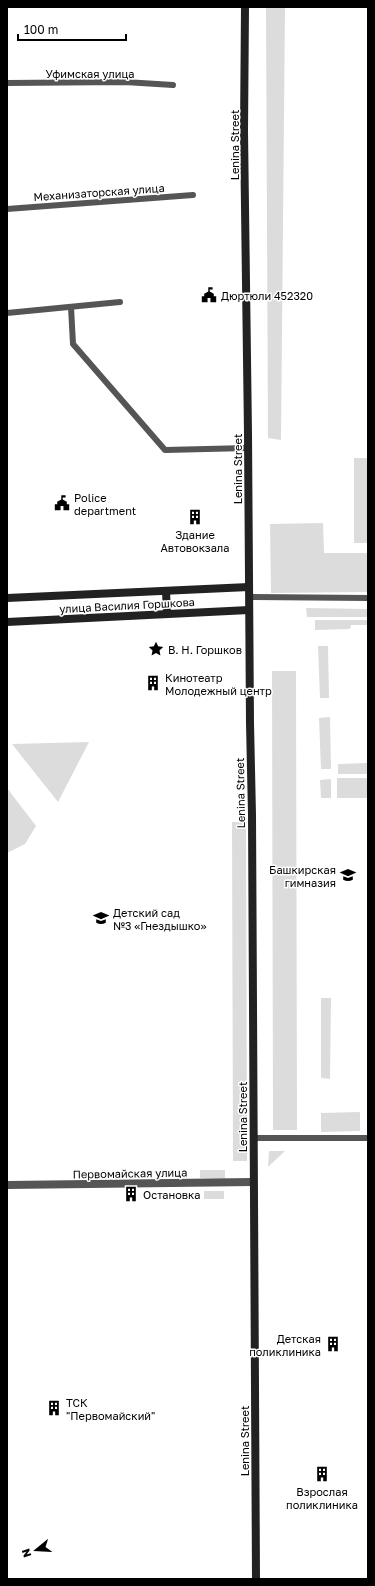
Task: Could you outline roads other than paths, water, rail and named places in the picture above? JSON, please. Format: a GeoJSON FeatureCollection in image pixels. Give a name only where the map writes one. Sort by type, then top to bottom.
{"type":"FeatureCollection","features":[{"type":"Feature","properties":{"kind":"main road","name":"Lenina Street"},"geometry":{"type":"LineString","coordinates":[[246,7],[244,131],[252,815],[256,1579]]}},
{"type":"Feature","properties":{"kind":"main road","name":"улица Василия Горшкова"},"geometry":{"type":"LineString","coordinates":[[7,598],[249,588]]}},
{"type":"Feature","properties":{"kind":"main road"},"geometry":{"type":"LineString","coordinates":[[166,591],[167,613]]}},
{"type":"Feature","properties":{"kind":"main road","name":"улица Василия Горшкова"},"geometry":{"type":"LineString","coordinates":[[7,622],[249,610]]}},
{"type":"Feature","properties":{"kind":"street","name":"Уфимская улица"},"geometry":{"type":"LineString","coordinates":[[7,84],[125,82],[173,85]]}},
{"type":"Feature","properties":{"kind":"street","name":"Механизаторская улица"},"geometry":{"type":"LineString","coordinates":[[7,209],[193,195]]}},
{"type":"Feature","properties":{"kind":"street"},"geometry":{"type":"LineString","coordinates":[[7,313],[120,302]]}},
{"type":"Feature","properties":{"kind":"street"},"geometry":{"type":"LineString","coordinates":[[71,307],[73,344],[165,450],[248,448]]}},
{"type":"Feature","properties":{"kind":"street"},"geometry":{"type":"LineString","coordinates":[[249,597],[368,598]]}},
{"type":"Feature","properties":{"kind":"street"},"geometry":{"type":"LineString","coordinates":[[253,1138],[368,1138]]}},
{"type":"Feature","properties":{"kind":"street","name":"Первомайская улица"},"geometry":{"type":"LineString","coordinates":[[7,1185],[253,1182]]}},
{"type":"Feature","properties":{"kind":"place","name":"Дюртюли 452320"},"geometry":{"type":"Point","coordinates":[209,295]}},
{"type":"Feature","properties":{"kind":"place","name":"Police department"},"geometry":{"type":"Point","coordinates":[62,503]}},
{"type":"Feature","properties":{"kind":"place","name":"Здание Автовокзала"},"geometry":{"type":"Point","coordinates":[195,517]}},
{"type":"Feature","properties":{"kind":"place","name":"В. Н. Горшков"},"geometry":{"type":"Point","coordinates":[156,649]}},
{"type":"Feature","properties":{"kind":"place","name":"Кинотеатр Молодежный центр"},"geometry":{"type":"Point","coordinates":[153,683]}},
{"type":"Feature","properties":{"kind":"place","name":"Башкирская гимназия"},"geometry":{"type":"Point","coordinates":[348,875]}},
{"type":"Feature","properties":{"kind":"place","name":"Детский сад №3 «Гнездышко»"},"geometry":{"type":"Point","coordinates":[101,918]}},
{"type":"Feature","properties":{"kind":"place","name":"Остановка"},"geometry":{"type":"Point","coordinates":[131,1194]}},
{"type":"Feature","properties":{"kind":"place","name":"Детская поликлиника"},"geometry":{"type":"Point","coordinates":[333,1344]}},
{"type":"Feature","properties":{"kind":"place","name":"ТСК \"Первомайский\""},"geometry":{"type":"Point","coordinates":[54,1408]}},
{"type":"Feature","properties":{"kind":"place","name":"Взрослая поликлиника"},"geometry":{"type":"Point","coordinates":[322,1474]}}]}
